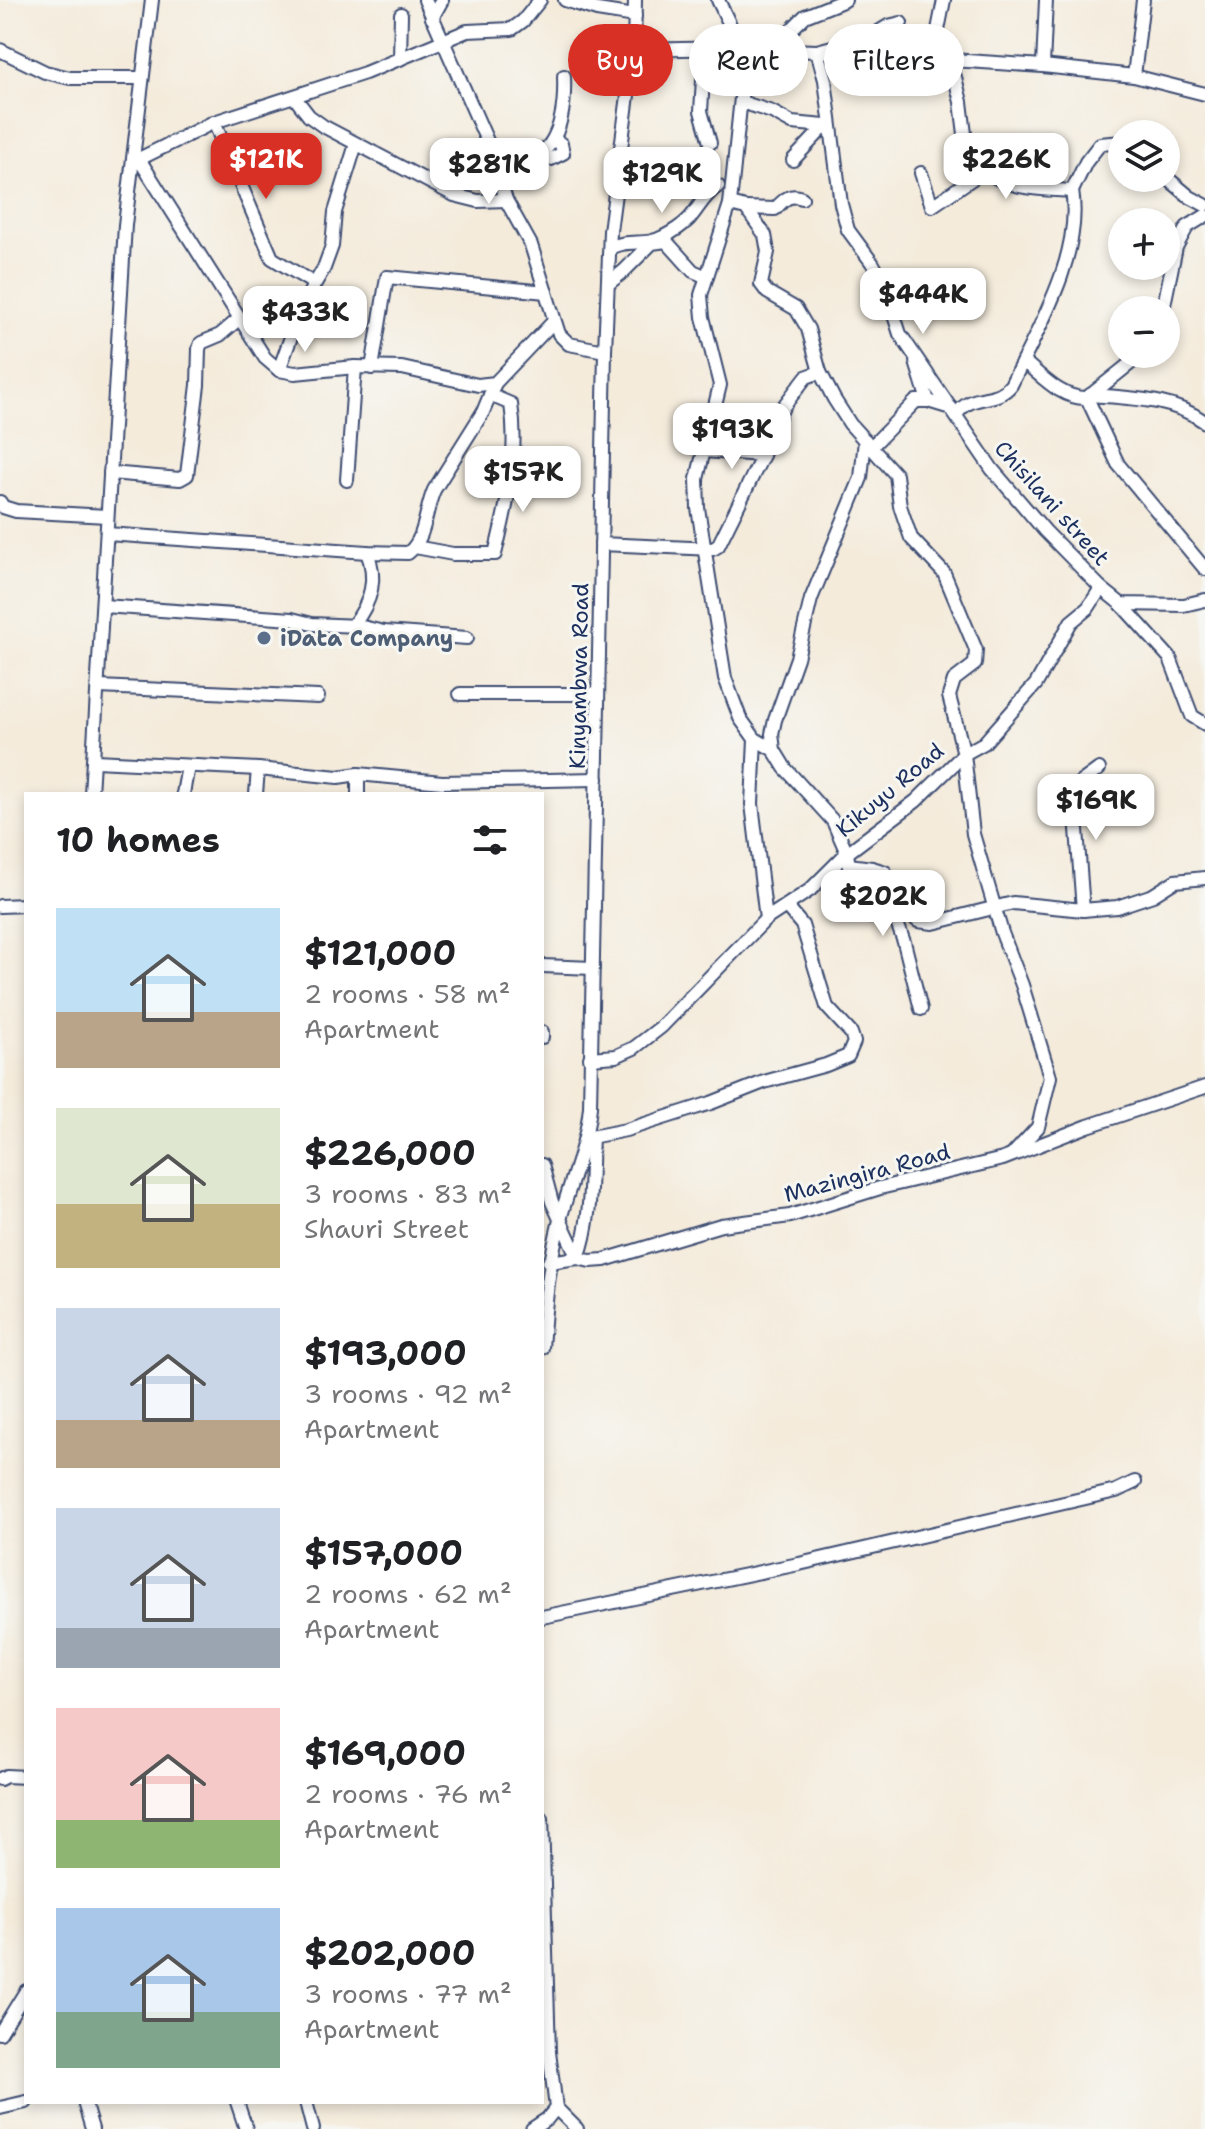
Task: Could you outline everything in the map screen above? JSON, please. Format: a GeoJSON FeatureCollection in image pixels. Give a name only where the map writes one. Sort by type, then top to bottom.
{"type":"FeatureCollection","features":[{"type":"Feature","properties":{"kind":"street"},"geometry":{"type":"LineString","coordinates":[[91,792],[125,225],[136,161],[152,0]]}},
{"type":"Feature","properties":{"kind":"street"},"geometry":{"type":"LineString","coordinates":[[425,0],[491,150],[506,200],[531,245],[559,334],[569,344],[605,351]]}},
{"type":"Feature","properties":{"kind":"street"},"geometry":{"type":"LineString","coordinates":[[432,18],[442,0]]}},
{"type":"Feature","properties":{"kind":"street"},"geometry":{"type":"LineString","coordinates":[[136,161],[214,122],[295,98],[442,41],[478,29],[512,29],[540,0]]}},
{"type":"Feature","properties":{"kind":"street"},"geometry":{"type":"LineString","coordinates":[[565,0],[597,10],[635,16]]}},
{"type":"Feature","properties":{"kind":"street","name":"Kinyambwa Road"},"geometry":{"type":"LineString","coordinates":[[635,0],[635,24]]}},
{"type":"Feature","properties":{"kind":"street"},"geometry":{"type":"LineString","coordinates":[[718,0],[730,24]]}},
{"type":"Feature","properties":{"kind":"street"},"geometry":{"type":"LineString","coordinates":[[797,24],[805,16],[845,0]]}},
{"type":"Feature","properties":{"kind":"street"},"geometry":{"type":"LineString","coordinates":[[939,24],[944,0]]}},
{"type":"Feature","properties":{"kind":"street"},"geometry":{"type":"LineString","coordinates":[[1043,66],[1046,0]]}},
{"type":"Feature","properties":{"kind":"street"},"geometry":{"type":"LineString","coordinates":[[1134,76],[1143,0]]}},
{"type":"Feature","properties":{"kind":"street"},"geometry":{"type":"LineString","coordinates":[[400,59],[401,14]]}},
{"type":"Feature","properties":{"kind":"street"},"geometry":{"type":"LineString","coordinates":[[817,51],[870,37],[888,26],[901,23]]}},
{"type":"Feature","properties":{"kind":"street"},"geometry":{"type":"LineString","coordinates":[[0,50],[45,72],[70,78],[142,78]]}},
{"type":"Feature","properties":{"kind":"street"},"geometry":{"type":"LineString","coordinates":[[808,51],[824,51]]}},
{"type":"Feature","properties":{"kind":"street","name":"Chisilani street"},"geometry":{"type":"LineString","coordinates":[[817,51],[825,80],[841,204],[848,230],[884,284],[900,334],[992,469],[1045,531],[1101,588]]}},
{"type":"Feature","properties":{"kind":"street"},"geometry":{"type":"LineString","coordinates":[[964,61],[1134,76],[1205,94]]}},
{"type":"Feature","properties":{"kind":"street"},"geometry":{"type":"LineString","coordinates":[[491,150],[503,156],[522,159],[551,159],[563,153],[561,144],[554,139],[565,105],[564,76]]}},
{"type":"Feature","properties":{"kind":"street","name":"Kinyambwa Road"},"geometry":{"type":"LineString","coordinates":[[544,1323],[552,1209],[589,1137],[605,351],[610,248],[628,96]]}},
{"type":"Feature","properties":{"kind":"street"},"geometry":{"type":"LineString","coordinates":[[702,96],[701,111],[710,143]]}},
{"type":"Feature","properties":{"kind":"street"},"geometry":{"type":"LineString","coordinates":[[742,96],[730,204],[701,295],[703,317],[720,385],[697,479],[704,548],[725,678],[740,718],[755,739],[774,750],[804,791],[833,821],[848,859],[855,909],[860,915],[879,916],[902,908],[918,921],[933,923],[1013,903],[1083,910],[1117,907],[1153,895],[1175,881],[1205,878]]}},
{"type":"Feature","properties":{"kind":"street"},"geometry":{"type":"LineString","coordinates":[[959,96],[966,142],[985,170],[998,181],[1025,188],[1072,191]]}},
{"type":"Feature","properties":{"kind":"street"},"geometry":{"type":"LineString","coordinates":[[295,98],[309,116],[454,195],[478,201],[506,200]]}},
{"type":"Feature","properties":{"kind":"street"},"geometry":{"type":"LineString","coordinates":[[741,102],[772,112],[792,123],[825,126],[793,160]]}},
{"type":"Feature","properties":{"kind":"street"},"geometry":{"type":"LineString","coordinates":[[214,122],[272,258],[313,283]]}},
{"type":"Feature","properties":{"kind":"street"},"geometry":{"type":"LineString","coordinates":[[774,750],[772,734],[775,720],[797,658],[811,599],[861,478],[868,443],[916,401],[928,401],[954,411],[968,401],[1005,392],[1023,361],[1065,265],[1075,205],[1072,191],[1086,162],[1100,144],[1108,143]]}},
{"type":"Feature","properties":{"kind":"street"},"geometry":{"type":"LineString","coordinates":[[279,370],[313,283],[324,268],[332,246],[335,212],[356,144]]}},
{"type":"Feature","properties":{"kind":"street"},"geometry":{"type":"LineString","coordinates":[[136,161],[265,358],[279,370],[295,373],[355,367],[402,368],[492,389],[511,404],[514,445],[507,505],[495,554],[453,554],[415,547]]}},
{"type":"Feature","properties":{"kind":"street"},"geometry":{"type":"LineString","coordinates":[[921,173],[932,206],[985,170]]}},
{"type":"Feature","properties":{"kind":"street"},"geometry":{"type":"LineString","coordinates":[[608,284],[652,243],[689,220],[707,194],[718,186]]}},
{"type":"Feature","properties":{"kind":"street"},"geometry":{"type":"LineString","coordinates":[[1180,189],[1205,205]]}},
{"type":"Feature","properties":{"kind":"street"},"geometry":{"type":"LineString","coordinates":[[730,204],[771,210],[786,198],[795,195],[802,198]]}},
{"type":"Feature","properties":{"kind":"street"},"geometry":{"type":"LineString","coordinates":[[746,208],[765,235],[768,252],[761,284],[767,292],[796,309],[808,329],[820,372],[834,399],[896,475],[900,506],[911,538],[944,573],[976,650],[975,664],[954,680],[949,696],[964,754],[973,834],[1050,1077],[1050,1088],[1038,1127],[1014,1153]]}},
{"type":"Feature","properties":{"kind":"street"},"geometry":{"type":"LineString","coordinates":[[1166,296],[1176,247],[1187,227],[1205,216]]}},
{"type":"Feature","properties":{"kind":"street"},"geometry":{"type":"LineString","coordinates":[[610,248],[628,242],[666,241],[693,271],[707,277]]}},
{"type":"Feature","properties":{"kind":"street"},"geometry":{"type":"LineString","coordinates":[[372,368],[387,277],[546,292]]}},
{"type":"Feature","properties":{"kind":"street"},"geometry":{"type":"LineString","coordinates":[[110,473],[180,479],[187,475],[201,343],[220,335],[240,318]]}},
{"type":"Feature","properties":{"kind":"street"},"geometry":{"type":"LineString","coordinates":[[107,534],[408,553],[420,538],[434,490],[483,412],[492,389],[554,321]]}},
{"type":"Feature","properties":{"kind":"street"},"geometry":{"type":"LineString","coordinates":[[914,355],[928,401]]}},
{"type":"Feature","properties":{"kind":"street"},"geometry":{"type":"LineString","coordinates":[[1023,361],[1070,397],[1157,402],[1187,409],[1205,422]]}},
{"type":"Feature","properties":{"kind":"street"},"geometry":{"type":"LineString","coordinates":[[347,480],[355,367]]}},
{"type":"Feature","properties":{"kind":"street"},"geometry":{"type":"LineString","coordinates":[[1089,396],[1124,368]]}},
{"type":"Feature","properties":{"kind":"street"},"geometry":{"type":"LineString","coordinates":[[601,544],[713,549],[718,546],[783,407],[806,377],[820,372]]}},
{"type":"Feature","properties":{"kind":"street"},"geometry":{"type":"LineString","coordinates":[[1089,396],[1118,464],[1205,569]]}},
{"type":"Feature","properties":{"kind":"street"},"geometry":{"type":"LineString","coordinates":[[704,451],[763,455]]}},
{"type":"Feature","properties":{"kind":"street"},"geometry":{"type":"LineString","coordinates":[[0,502],[3,507],[16,511],[107,516]]}},
{"type":"Feature","properties":{"kind":"street"},"geometry":{"type":"LineString","coordinates":[[353,625],[362,612],[373,583],[367,552]]}},
{"type":"Feature","properties":{"kind":"street"},"geometry":{"type":"LineString","coordinates":[[1101,588],[1121,604],[1170,658],[1192,716],[1205,724]]}},
{"type":"Feature","properties":{"kind":"street","name":"Kikuyu Road"},"geometry":{"type":"LineString","coordinates":[[590,1058],[616,1056],[634,1048],[661,1027],[766,919],[810,890],[916,801],[964,754],[984,743],[1036,684],[1071,622],[1088,608],[1101,588]]}},
{"type":"Feature","properties":{"kind":"street"},"geometry":{"type":"LineString","coordinates":[[1121,604],[1184,605],[1205,600]]}},
{"type":"Feature","properties":{"kind":"street"},"geometry":{"type":"LineString","coordinates":[[103,606],[292,619],[312,624],[353,625],[384,632],[467,638]]}},
{"type":"Feature","properties":{"kind":"street"},"geometry":{"type":"LineString","coordinates":[[99,687],[318,697]]}},
{"type":"Feature","properties":{"kind":"street"},"geometry":{"type":"LineString","coordinates":[[460,694],[597,694]]}},
{"type":"Feature","properties":{"kind":"street"},"geometry":{"type":"LineString","coordinates":[[755,739],[752,804],[766,919]]}},
{"type":"Feature","properties":{"kind":"street"},"geometry":{"type":"LineString","coordinates":[[95,761],[258,769],[338,777],[358,774],[443,788],[517,788],[597,779]]}},
{"type":"Feature","properties":{"kind":"street"},"geometry":{"type":"LineString","coordinates":[[183,792],[188,766]]}},
{"type":"Feature","properties":{"kind":"street"},"geometry":{"type":"LineString","coordinates":[[256,792],[258,769]]}},
{"type":"Feature","properties":{"kind":"street"},"geometry":{"type":"LineString","coordinates":[[1083,910],[1075,802],[1077,785],[1099,769]]}},
{"type":"Feature","properties":{"kind":"street"},"geometry":{"type":"LineString","coordinates":[[358,774],[358,792]]}},
{"type":"Feature","properties":{"kind":"street"},"geometry":{"type":"LineString","coordinates":[[848,859],[885,872],[890,881],[892,909],[921,1009]]}},
{"type":"Feature","properties":{"kind":"street"},"geometry":{"type":"LineString","coordinates":[[0,906],[24,905]]}},
{"type":"Feature","properties":{"kind":"street"},"geometry":{"type":"LineString","coordinates":[[578,1258],[585,1230],[589,1137],[626,1130],[848,1056],[854,1042],[851,1033],[827,1007],[802,925],[786,906]]}},
{"type":"Feature","properties":{"kind":"street"},"geometry":{"type":"LineString","coordinates":[[544,966],[593,968]]}},
{"type":"Feature","properties":{"kind":"street","name":"Mazingira Road"},"geometry":{"type":"LineString","coordinates":[[549,1262],[578,1258],[604,1260],[721,1225],[790,1216],[880,1188],[1003,1159],[1205,1087]]}},
{"type":"Feature","properties":{"kind":"street"},"geometry":{"type":"LineString","coordinates":[[544,1174],[552,1209],[578,1258]]}},
{"type":"Feature","properties":{"kind":"street"},"geometry":{"type":"LineString","coordinates":[[544,1617],[799,1564],[1116,1491],[1135,1482]]}},
{"type":"Feature","properties":{"kind":"street"},"geometry":{"type":"LineString","coordinates":[[0,1779],[6,1776],[24,1777]]}},
{"type":"Feature","properties":{"kind":"street"},"geometry":{"type":"LineString","coordinates":[[544,1885],[549,2052],[556,2108],[577,2129]]}},
{"type":"Feature","properties":{"kind":"street"},"geometry":{"type":"LineString","coordinates":[[0,2033],[24,1994]]}},
{"type":"Feature","properties":{"kind":"street"},"geometry":{"type":"LineString","coordinates":[[0,2108],[24,2102]]}},
{"type":"Feature","properties":{"kind":"street"},"geometry":{"type":"LineString","coordinates":[[85,2104],[92,2129]]}},
{"type":"Feature","properties":{"kind":"street"},"geometry":{"type":"LineString","coordinates":[[238,2104],[246,2129]]}},
{"type":"Feature","properties":{"kind":"street"},"geometry":{"type":"LineString","coordinates":[[307,2104],[313,2129]]}},
{"type":"Feature","properties":{"kind":"street"},"geometry":{"type":"LineString","coordinates":[[532,2129],[556,2108]]}},
{"type":"Feature","properties":{"kind":"place","name":"iData Company"},"geometry":{"type":"Point","coordinates":[264,638]}}]}
